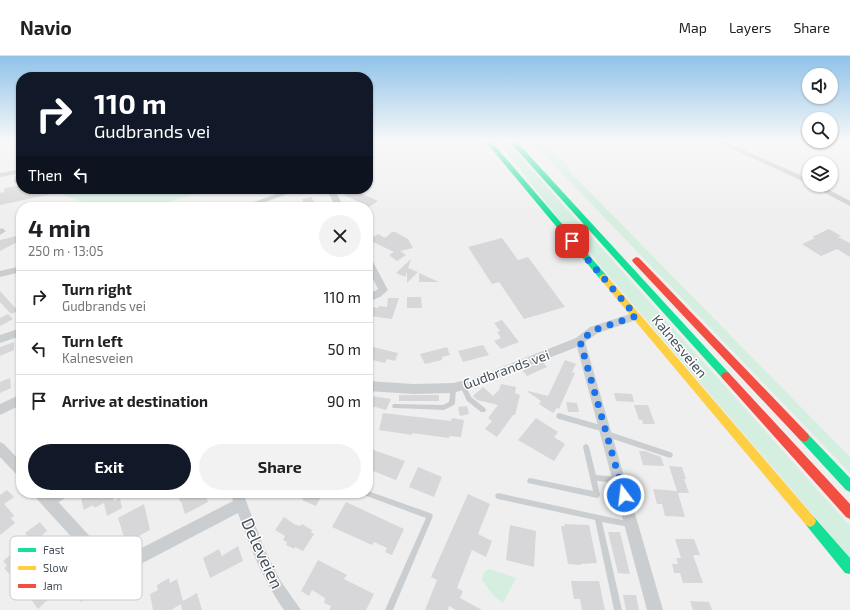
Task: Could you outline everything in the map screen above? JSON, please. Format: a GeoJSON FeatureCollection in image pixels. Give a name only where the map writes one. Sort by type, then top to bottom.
{"type":"FeatureCollection","features":[{"type":"Feature","properties":{"kind":"main road","name":"Kalnesveien"},"geometry":{"type":"LineString","coordinates":[[510,167],[850,568]]}},
{"type":"Feature","properties":{"kind":"main road"},"geometry":{"type":"LineString","coordinates":[[535,167],[850,513]]}},
{"type":"Feature","properties":{"kind":"main road"},"geometry":{"type":"LineString","coordinates":[[548,167],[569,189]]}},
{"type":"Feature","properties":{"kind":"main road"},"geometry":{"type":"LineString","coordinates":[[627,251],[850,486]]}},
{"type":"Feature","properties":{"kind":"street"},"geometry":{"type":"LineString","coordinates":[[775,167],[802,179]]}},
{"type":"Feature","properties":{"kind":"street"},"geometry":{"type":"LineString","coordinates":[[0,175],[16,172]]}},
{"type":"Feature","properties":{"kind":"street"},"geometry":{"type":"LineString","coordinates":[[827,192],[850,204]]}},
{"type":"Feature","properties":{"kind":"street"},"geometry":{"type":"LineString","coordinates":[[265,202],[285,194]]}},
{"type":"Feature","properties":{"kind":"street"},"geometry":{"type":"LineString","coordinates":[[0,274],[16,270]]}},
{"type":"Feature","properties":{"kind":"street"},"geometry":{"type":"LineString","coordinates":[[373,270],[383,290],[373,297]]}},
{"type":"Feature","properties":{"kind":"street","name":"Gudbrands vei"},"geometry":{"type":"LineString","coordinates":[[373,386],[414,389],[458,387],[504,371],[580,341],[594,330],[636,316]]}},
{"type":"Feature","properties":{"kind":"street"},"geometry":{"type":"LineString","coordinates":[[0,339],[16,334]]}},
{"type":"Feature","properties":{"kind":"street"},"geometry":{"type":"LineString","coordinates":[[580,341],[607,432],[655,610]]}},
{"type":"Feature","properties":{"kind":"street"},"geometry":{"type":"LineString","coordinates":[[0,410],[16,402]]}},
{"type":"Feature","properties":{"kind":"street"},"geometry":{"type":"LineString","coordinates":[[0,448],[16,466]]}},
{"type":"Feature","properties":{"kind":"street"},"geometry":{"type":"LineString","coordinates":[[46,498],[80,536]]}},
{"type":"Feature","properties":{"kind":"street"},"geometry":{"type":"LineString","coordinates":[[142,555],[239,498]]}},
{"type":"Feature","properties":{"kind":"street","name":"Deleveien"},"geometry":{"type":"LineString","coordinates":[[239,498],[258,551],[275,585],[293,610]]}},
{"type":"Feature","properties":{"kind":"lane"},"geometry":{"type":"LineString","coordinates":[[396,406],[444,408],[452,403],[458,387],[476,406],[483,410]]}},
{"type":"Feature","properties":{"kind":"lane"},"geometry":{"type":"LineString","coordinates":[[559,416],[670,455]]}},
{"type":"Feature","properties":{"kind":"lane"},"geometry":{"type":"LineString","coordinates":[[530,481],[597,495],[586,447]]}},
{"type":"Feature","properties":{"kind":"lane"},"geometry":{"type":"LineString","coordinates":[[593,478],[620,480]]}},
{"type":"Feature","properties":{"kind":"lane"},"geometry":{"type":"LineString","coordinates":[[373,496],[430,516],[389,610]]}},
{"type":"Feature","properties":{"kind":"lane"},"geometry":{"type":"LineString","coordinates":[[498,496],[632,525]]}},
{"type":"Feature","properties":{"kind":"lane"},"geometry":{"type":"LineString","coordinates":[[51,504],[60,498]]}},
{"type":"Feature","properties":{"kind":"lane"},"geometry":{"type":"LineString","coordinates":[[598,518],[618,610]]}},
{"type":"Feature","properties":{"kind":"green space"},"geometry":{"type":"Polygon","coordinates":[[[518,167],[529,167],[850,526],[850,558],[596,261],[582,239],[562,223],[518,167]]]}},
{"type":"Feature","properties":{"kind":"green space"},"geometry":{"type":"Polygon","coordinates":[[[556,167],[567,167],[572,174],[850,457],[850,473],[556,167]]]}},
{"type":"Feature","properties":{"kind":"green space"},"geometry":{"type":"Polygon","coordinates":[[[196,194],[168,202],[82,202],[62,195],[196,194]]]}},
{"type":"Feature","properties":{"kind":"green space"},"geometry":{"type":"Polygon","coordinates":[[[490,569],[516,578],[503,603],[493,595],[482,580],[484,572],[490,569]]]}},
{"type":"Feature","properties":{"kind":"building"},"geometry":{"type":"Polygon","coordinates":[[[16,186],[16,194],[52,194],[0,205],[0,193],[4,192],[5,188],[16,186]]]}},
{"type":"Feature","properties":{"kind":"building"},"geometry":{"type":"Polygon","coordinates":[[[342,194],[363,194],[378,201],[373,204],[373,202],[359,202],[342,194]]]}},
{"type":"Feature","properties":{"kind":"building"},"geometry":{"type":"Polygon","coordinates":[[[311,197],[314,202],[304,202],[302,199],[311,197]]]}},
{"type":"Feature","properties":{"kind":"building"},"geometry":{"type":"Polygon","coordinates":[[[829,229],[841,236],[838,237],[850,243],[850,257],[837,249],[821,256],[802,244],[815,238],[812,237],[829,229]]]}},
{"type":"Feature","properties":{"kind":"building"},"geometry":{"type":"Polygon","coordinates":[[[392,232],[395,232],[408,239],[413,248],[400,251],[406,255],[397,261],[389,255],[394,252],[373,242],[373,237],[378,234],[385,238],[392,232]]]}},
{"type":"Feature","properties":{"kind":"building"},"geometry":{"type":"Polygon","coordinates":[[[16,236],[16,243],[0,251],[0,240],[16,236]]]}},
{"type":"Feature","properties":{"kind":"building"},"geometry":{"type":"Polygon","coordinates":[[[502,238],[518,260],[528,257],[565,307],[524,319],[499,282],[492,284],[468,247],[502,238]]]}},
{"type":"Feature","properties":{"kind":"building"},"geometry":{"type":"Polygon","coordinates":[[[411,259],[408,268],[418,272],[407,283],[407,272],[405,277],[396,273],[411,259]]]}},
{"type":"Feature","properties":{"kind":"building"},"geometry":{"type":"Polygon","coordinates":[[[419,273],[439,282],[419,282],[419,273]]]}},
{"type":"Feature","properties":{"kind":"building"},"geometry":{"type":"Polygon","coordinates":[[[0,291],[16,309],[16,312],[11,314],[0,302],[0,291]]]}},
{"type":"Feature","properties":{"kind":"building"},"geometry":{"type":"Polygon","coordinates":[[[407,297],[421,297],[422,308],[407,308],[407,297]]]}},
{"type":"Feature","properties":{"kind":"building"},"geometry":{"type":"Polygon","coordinates":[[[388,298],[399,298],[392,319],[373,316],[373,307],[387,307],[388,298]]]}},
{"type":"Feature","properties":{"kind":"building"},"geometry":{"type":"Polygon","coordinates":[[[8,314],[13,319],[0,326],[0,318],[8,314]]]}},
{"type":"Feature","properties":{"kind":"building"},"geometry":{"type":"Polygon","coordinates":[[[502,320],[519,342],[501,349],[494,341],[501,338],[497,332],[500,331],[494,323],[502,320]]]}},
{"type":"Feature","properties":{"kind":"building"},"geometry":{"type":"Polygon","coordinates":[[[14,342],[14,350],[0,356],[0,347],[14,342]]]}},
{"type":"Feature","properties":{"kind":"building"},"geometry":{"type":"Polygon","coordinates":[[[483,345],[489,355],[463,362],[458,351],[483,345]]]}},
{"type":"Feature","properties":{"kind":"building"},"geometry":{"type":"Polygon","coordinates":[[[373,347],[398,353],[395,361],[387,359],[385,363],[373,360],[373,347]]]}},
{"type":"Feature","properties":{"kind":"building"},"geometry":{"type":"Polygon","coordinates":[[[447,347],[450,355],[442,357],[442,360],[425,364],[420,354],[447,347]]]}},
{"type":"Feature","properties":{"kind":"building"},"geometry":{"type":"Polygon","coordinates":[[[565,360],[576,364],[572,372],[575,373],[559,409],[557,408],[553,413],[539,404],[541,401],[528,391],[548,396],[565,360]]]}},
{"type":"Feature","properties":{"kind":"building"},"geometry":{"type":"Polygon","coordinates":[[[543,362],[547,367],[527,376],[522,370],[543,362]]]}},
{"type":"Feature","properties":{"kind":"building"},"geometry":{"type":"Polygon","coordinates":[[[10,378],[11,388],[0,393],[0,382],[10,378]]]}},
{"type":"Feature","properties":{"kind":"building"},"geometry":{"type":"Polygon","coordinates":[[[501,384],[516,387],[515,393],[520,395],[515,415],[513,415],[497,437],[485,429],[492,421],[488,418],[498,405],[477,400],[473,396],[483,387],[493,396],[499,390],[501,384]]]}},
{"type":"Feature","properties":{"kind":"building"},"geometry":{"type":"Polygon","coordinates":[[[614,393],[632,394],[634,402],[616,401],[614,393]]]}},
{"type":"Feature","properties":{"kind":"building"},"geometry":{"type":"Polygon","coordinates":[[[399,395],[439,395],[439,401],[399,401],[399,395]]]}},
{"type":"Feature","properties":{"kind":"building"},"geometry":{"type":"Polygon","coordinates":[[[373,396],[391,399],[386,410],[373,406],[373,396]]]}},
{"type":"Feature","properties":{"kind":"building"},"geometry":{"type":"Polygon","coordinates":[[[566,402],[577,403],[579,412],[568,412],[566,402]]]}},
{"type":"Feature","properties":{"kind":"building"},"geometry":{"type":"Polygon","coordinates":[[[634,405],[648,405],[655,424],[643,424],[642,420],[639,420],[634,405]]]}},
{"type":"Feature","properties":{"kind":"building"},"geometry":{"type":"Polygon","coordinates":[[[467,406],[469,414],[460,416],[458,407],[467,406]]]}},
{"type":"Feature","properties":{"kind":"building"},"geometry":{"type":"Polygon","coordinates":[[[383,413],[451,421],[452,418],[464,420],[461,437],[449,436],[449,438],[412,433],[412,435],[379,430],[383,413]]]}},
{"type":"Feature","properties":{"kind":"building"},"geometry":{"type":"Polygon","coordinates":[[[536,418],[558,432],[554,437],[565,444],[554,461],[518,440],[536,418]]]}},
{"type":"Feature","properties":{"kind":"building"},"geometry":{"type":"Polygon","coordinates":[[[373,450],[405,461],[396,480],[373,471],[373,450]]]}},
{"type":"Feature","properties":{"kind":"building"},"geometry":{"type":"Polygon","coordinates":[[[639,451],[645,451],[661,457],[664,466],[643,465],[639,451]]]}},
{"type":"Feature","properties":{"kind":"building"},"geometry":{"type":"Polygon","coordinates":[[[669,466],[682,467],[686,479],[684,479],[689,493],[678,493],[685,517],[665,516],[662,504],[657,504],[653,489],[677,491],[669,466]]]}},
{"type":"Feature","properties":{"kind":"building"},"geometry":{"type":"Polygon","coordinates":[[[418,467],[442,477],[434,497],[409,487],[418,467]]]}},
{"type":"Feature","properties":{"kind":"building"},"geometry":{"type":"Polygon","coordinates":[[[7,490],[14,497],[4,504],[13,514],[14,516],[11,518],[15,523],[0,535],[0,495],[7,490]]]}},
{"type":"Feature","properties":{"kind":"building"},"geometry":{"type":"Polygon","coordinates":[[[468,494],[490,504],[478,534],[492,541],[486,557],[472,550],[457,588],[463,591],[460,598],[482,610],[456,610],[449,606],[448,610],[425,610],[437,580],[431,577],[468,494]]]}},
{"type":"Feature","properties":{"kind":"building"},"geometry":{"type":"Polygon","coordinates":[[[113,498],[114,501],[120,498],[122,508],[107,516],[104,503],[94,508],[93,505],[84,510],[81,499],[113,498]]]}},
{"type":"Feature","properties":{"kind":"building"},"geometry":{"type":"Polygon","coordinates":[[[179,498],[207,498],[208,502],[185,514],[181,501],[180,502],[179,498]]]}},
{"type":"Feature","properties":{"kind":"building"},"geometry":{"type":"Polygon","coordinates":[[[303,498],[320,498],[316,506],[302,500],[303,498]]]}},
{"type":"Feature","properties":{"kind":"building"},"geometry":{"type":"Polygon","coordinates":[[[346,502],[404,529],[392,555],[385,552],[387,548],[374,542],[372,545],[332,527],[346,502]]]}},
{"type":"Feature","properties":{"kind":"building"},"geometry":{"type":"Polygon","coordinates":[[[144,504],[150,530],[139,536],[124,536],[118,518],[144,504]]]}},
{"type":"Feature","properties":{"kind":"building"},"geometry":{"type":"Polygon","coordinates":[[[284,517],[294,524],[300,526],[302,524],[312,530],[311,532],[314,534],[303,551],[286,545],[287,542],[283,540],[285,536],[275,530],[284,517]]]}},
{"type":"Feature","properties":{"kind":"building"},"geometry":{"type":"Polygon","coordinates":[[[40,522],[47,531],[41,536],[27,536],[25,533],[40,522]]]}},
{"type":"Feature","properties":{"kind":"building"},"geometry":{"type":"Polygon","coordinates":[[[564,524],[589,525],[597,563],[580,564],[581,565],[568,564],[561,526],[565,526],[564,524]]]}},
{"type":"Feature","properties":{"kind":"building"},"geometry":{"type":"Polygon","coordinates":[[[510,525],[536,531],[534,567],[506,560],[510,525]]]}},
{"type":"Feature","properties":{"kind":"building"},"geometry":{"type":"Polygon","coordinates":[[[608,532],[620,532],[630,574],[618,573],[608,532]]]}},
{"type":"Feature","properties":{"kind":"building"},"geometry":{"type":"Polygon","coordinates":[[[675,539],[694,539],[700,555],[693,555],[703,583],[683,583],[680,573],[674,573],[672,564],[678,564],[676,558],[681,558],[675,539]]]}},
{"type":"Feature","properties":{"kind":"building"},"geometry":{"type":"Polygon","coordinates":[[[238,546],[243,561],[210,578],[203,558],[219,549],[222,556],[238,546]]]}},
{"type":"Feature","properties":{"kind":"building"},"geometry":{"type":"Polygon","coordinates":[[[10,555],[10,575],[4,568],[7,566],[3,561],[10,555]]]}},
{"type":"Feature","properties":{"kind":"building"},"geometry":{"type":"Polygon","coordinates":[[[318,560],[347,575],[344,579],[374,594],[366,610],[329,610],[331,606],[324,603],[325,598],[312,590],[309,596],[301,591],[318,560]]]}},
{"type":"Feature","properties":{"kind":"building"},"geometry":{"type":"Polygon","coordinates":[[[169,578],[170,583],[177,579],[183,601],[197,593],[202,610],[182,610],[181,604],[171,610],[153,610],[150,594],[158,590],[157,585],[169,578]]]}},
{"type":"Feature","properties":{"kind":"building"},"geometry":{"type":"Polygon","coordinates":[[[571,581],[599,581],[605,610],[582,610],[580,599],[574,599],[571,581]]]}},
{"type":"Feature","properties":{"kind":"building"},"geometry":{"type":"Polygon","coordinates":[[[623,595],[636,595],[639,610],[626,610],[623,595]]]}},
{"type":"Feature","properties":{"kind":"building"},"geometry":{"type":"Polygon","coordinates":[[[31,600],[47,600],[38,609],[31,600]]]}},
{"type":"Feature","properties":{"kind":"building"},"geometry":{"type":"Polygon","coordinates":[[[690,601],[709,602],[712,610],[693,610],[690,601]]]}},
{"type":"Feature","properties":{"kind":"traffic: fast"},"geometry":{"type":"LineString","coordinates":[[510,167],[603,277]]}},
{"type":"Feature","properties":{"kind":"traffic: fast"},"geometry":{"type":"LineString","coordinates":[[536,167],[726,376]]}},
{"type":"Feature","properties":{"kind":"traffic: fast"},"geometry":{"type":"LineString","coordinates":[[804,437],[850,486]]}},
{"type":"Feature","properties":{"kind":"traffic: fast"},"geometry":{"type":"LineString","coordinates":[[810,521],[850,568]]}},
{"type":"Feature","properties":{"kind":"traffic: slow"},"geometry":{"type":"LineString","coordinates":[[603,277],[810,521]]}},
{"type":"Feature","properties":{"kind":"traffic: jam"},"geometry":{"type":"LineString","coordinates":[[636,260],[804,437]]}},
{"type":"Feature","properties":{"kind":"traffic: jam"},"geometry":{"type":"LineString","coordinates":[[726,376],[850,513]]}},
{"type":"Feature","properties":{"kind":"route"},"geometry":{"type":"LineString","coordinates":[[572,241],[636,316],[594,330],[580,341],[624,495]]}}]}
